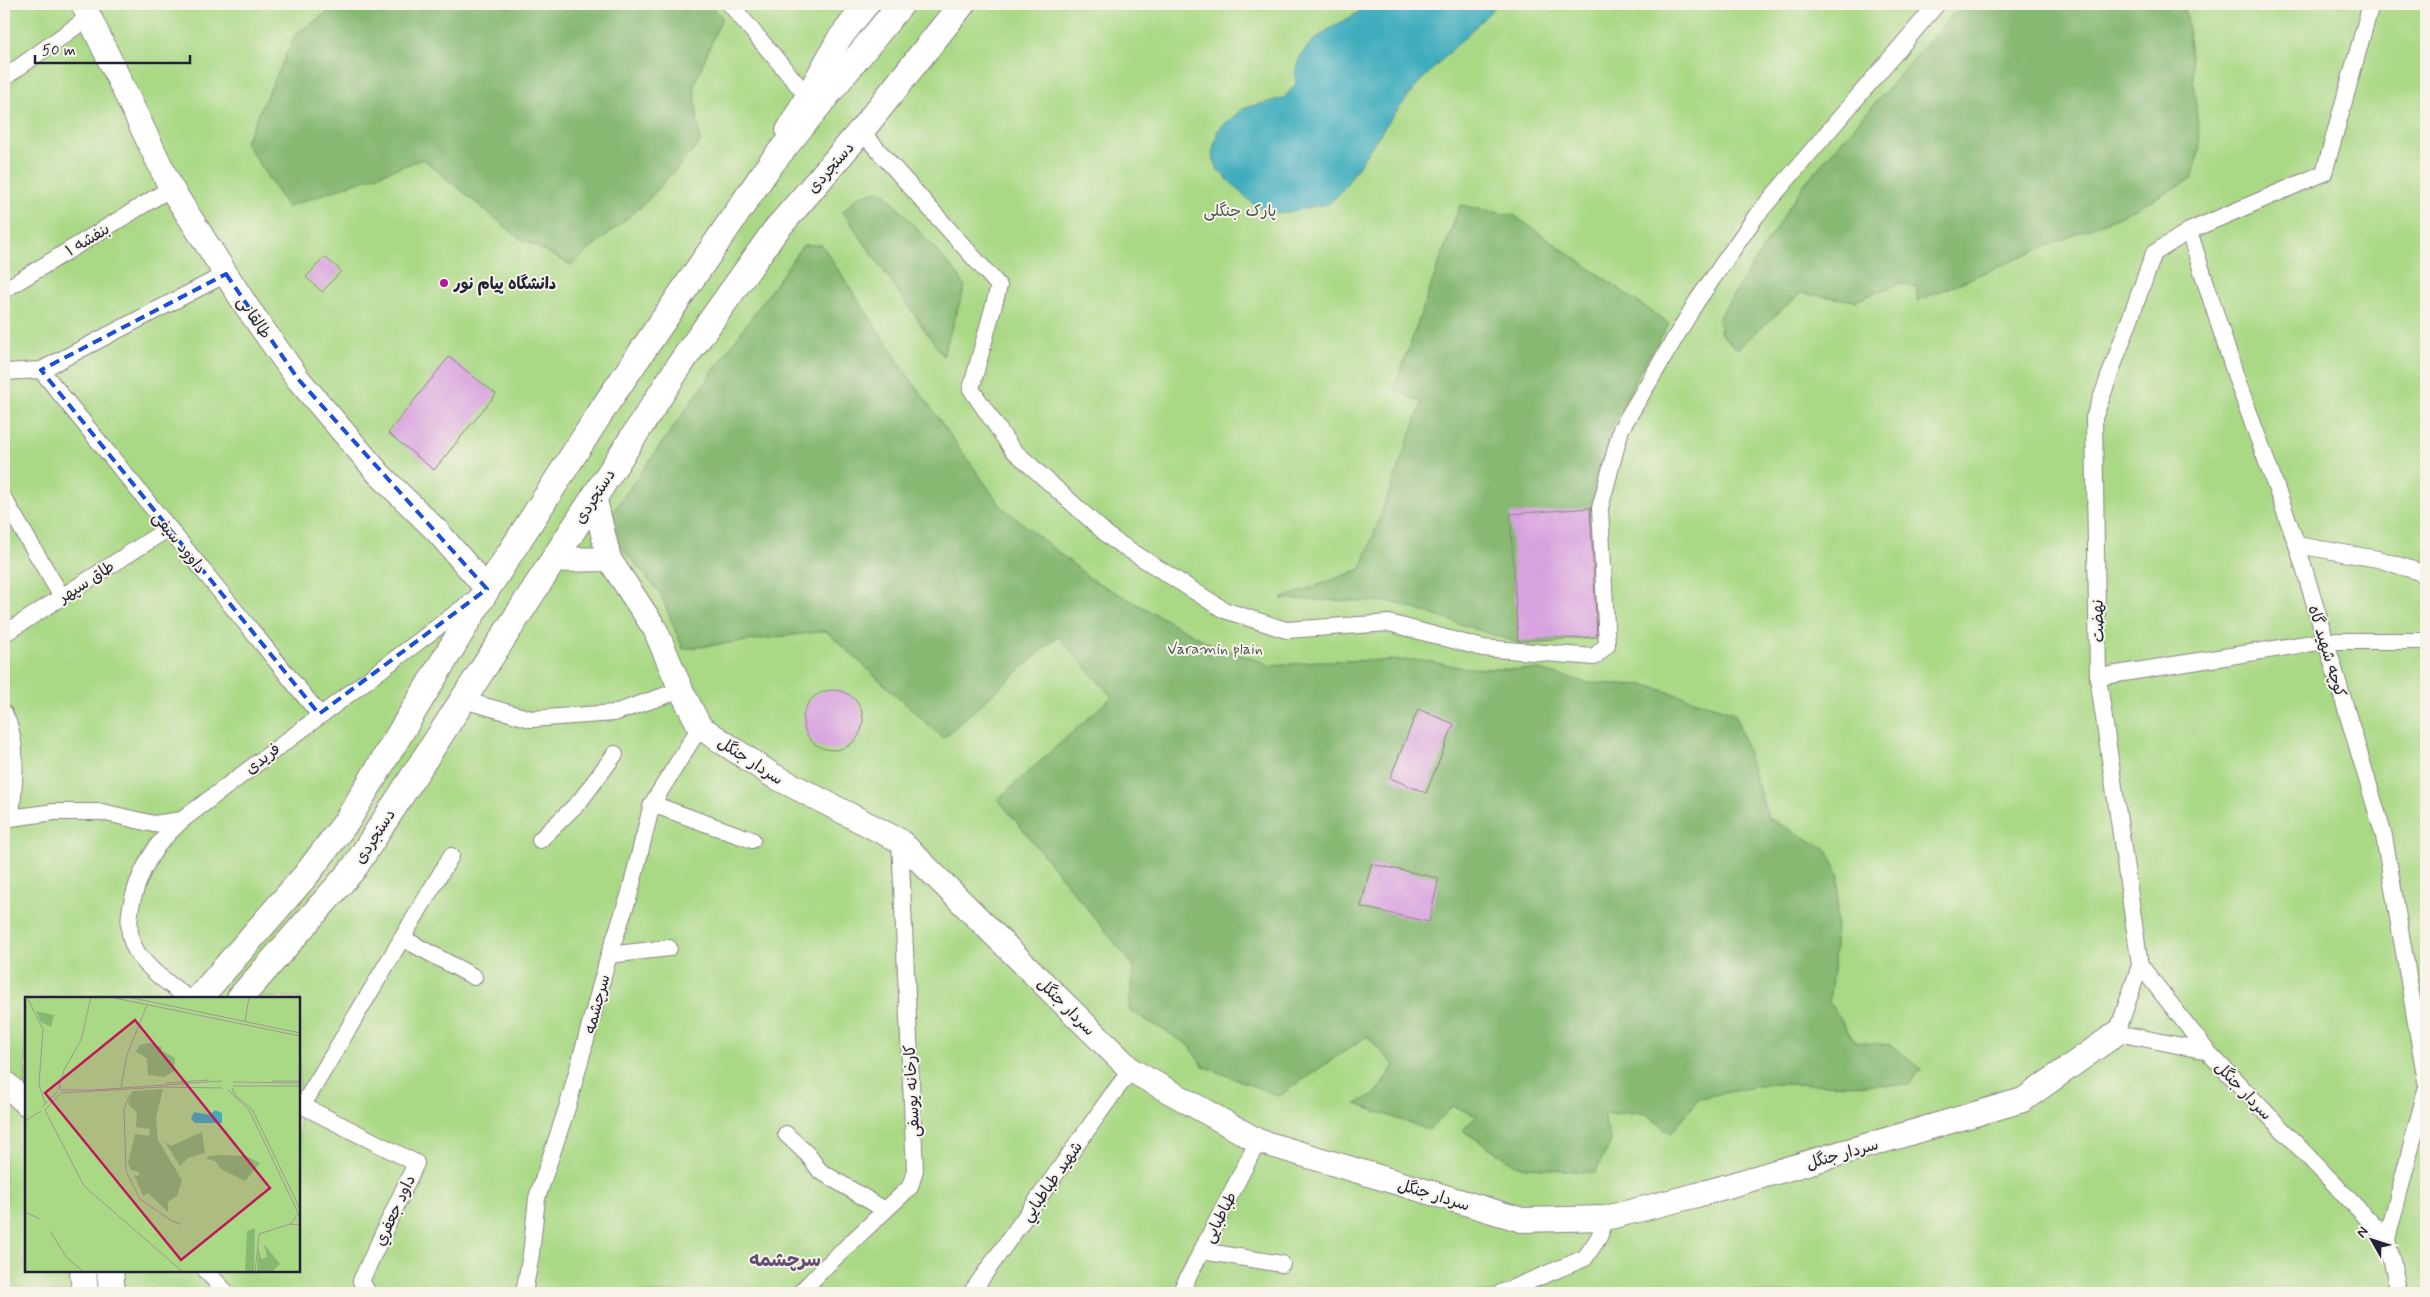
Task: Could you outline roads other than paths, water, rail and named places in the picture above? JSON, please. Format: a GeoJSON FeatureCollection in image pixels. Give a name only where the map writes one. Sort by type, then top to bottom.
{"type":"FeatureCollection","features":[{"type":"Feature","properties":{"kind":"main road","name":"دستجردی"},"geometry":{"type":"LineString","coordinates":[[200,997],[306,876],[342,828],[487,589],[608,401],[769,166],[901,4]]}},
{"type":"Feature","properties":{"kind":"main road","name":"دستجردی"},"geometry":{"type":"LineString","coordinates":[[241,997],[354,868],[683,360],[775,231],[861,131],[962,4]]}},
{"type":"Feature","properties":{"kind":"main road"},"geometry":{"type":"LineString","coordinates":[[83,1272],[85,1293]]}},
{"type":"Feature","properties":{"kind":"main road"},"geometry":{"type":"LineString","coordinates":[[110,1272],[112,1293]]}},
{"type":"Feature","properties":{"kind":"street"},"geometry":{"type":"LineString","coordinates":[[730,4],[807,96]]}},
{"type":"Feature","properties":{"kind":"street"},"geometry":{"type":"LineString","coordinates":[[769,166],[839,39],[867,4]]}},
{"type":"Feature","properties":{"kind":"street"},"geometry":{"type":"LineString","coordinates":[[861,131],[1000,286],[971,389],[1012,449],[1112,539],[1224,610],[1286,630],[1389,623],[1483,648],[1594,657],[1607,645],[1600,508],[1621,429],[1697,302],[1756,216],[1937,4]]}},
{"type":"Feature","properties":{"kind":"street","name":"نهضت"},"geometry":{"type":"LineString","coordinates":[[2117,1034],[2140,965],[2098,677],[2094,418],[2154,253],[2189,231],[2324,173],[2371,4]]}},
{"type":"Feature","properties":{"kind":"street"},"geometry":{"type":"LineString","coordinates":[[4,78],[86,10]]}},
{"type":"Feature","properties":{"kind":"street","name":"طالقانی"},"geometry":{"type":"LineString","coordinates":[[86,10],[171,188],[226,274],[298,380],[380,474],[437,531],[487,589]]}},
{"type":"Feature","properties":{"kind":"street","name":"بنفشه ۱"},"geometry":{"type":"LineString","coordinates":[[4,290],[171,188]]}},
{"type":"Feature","properties":{"kind":"street","name":"کوچه شهید گاه"},"geometry":{"type":"LineString","coordinates":[[2189,231],[2237,380],[2296,545],[2384,836],[2426,1081]]}},
{"type":"Feature","properties":{"kind":"street"},"geometry":{"type":"LineString","coordinates":[[4,372],[41,370],[226,274]]}},
{"type":"Feature","properties":{"kind":"street","name":"داوود سیفی"},"geometry":{"type":"LineString","coordinates":[[41,370],[319,714]]}},
{"type":"Feature","properties":{"kind":"street"},"geometry":{"type":"LineString","coordinates":[[552,560],[609,559],[594,496]]}},
{"type":"Feature","properties":{"kind":"street"},"geometry":{"type":"LineString","coordinates":[[4,499],[62,597]]}},
{"type":"Feature","properties":{"kind":"street","name":"طاق سپهر"},"geometry":{"type":"LineString","coordinates":[[4,634],[168,528]]}},
{"type":"Feature","properties":{"kind":"street"},"geometry":{"type":"LineString","coordinates":[[2296,545],[2378,559],[2426,574]]}},
{"type":"Feature","properties":{"kind":"street","name":"سردار جنگل"},"geometry":{"type":"LineString","coordinates":[[609,559],[655,628],[681,690],[700,726],[772,776],[900,841],[1131,1070],[1258,1141],[1522,1220],[1606,1218],[1697,1195],[2023,1100],[2117,1034],[2207,1051],[2387,1239]]}},
{"type":"Feature","properties":{"kind":"street","name":"فریدی"},"geometry":{"type":"LineString","coordinates":[[7,818],[54,812],[102,812],[154,824],[182,820],[319,714],[487,589]]}},
{"type":"Feature","properties":{"kind":"street"},"geometry":{"type":"LineString","coordinates":[[2098,677],[2325,641],[2426,641]]}},
{"type":"Feature","properties":{"kind":"street"},"geometry":{"type":"LineString","coordinates":[[463,700],[531,720],[614,713],[681,690]]}},
{"type":"Feature","properties":{"kind":"street"},"geometry":{"type":"LineString","coordinates":[[4,714],[12,729],[15,773],[7,818]]}},
{"type":"Feature","properties":{"kind":"street","name":"سرچشمه"},"geometry":{"type":"LineString","coordinates":[[524,1293],[531,1254],[537,1198],[568,1105],[609,955],[629,896],[652,804],[700,726]]}},
{"type":"Feature","properties":{"kind":"street"},"geometry":{"type":"LineString","coordinates":[[540,840],[580,801],[615,754]]}},
{"type":"Feature","properties":{"kind":"street"},"geometry":{"type":"LineString","coordinates":[[652,804],[752,840]]}},
{"type":"Feature","properties":{"kind":"street"},"geometry":{"type":"LineString","coordinates":[[182,820],[159,844],[142,873],[132,902],[129,934],[138,954],[154,972],[187,997]]}},
{"type":"Feature","properties":{"kind":"street","name":"کارخانه یوسفی"},"geometry":{"type":"LineString","coordinates":[[800,1293],[910,1187],[915,1170],[900,841]]}},
{"type":"Feature","properties":{"kind":"street"},"geometry":{"type":"LineString","coordinates":[[301,1104],[451,856]]}},
{"type":"Feature","properties":{"kind":"street"},"geometry":{"type":"LineString","coordinates":[[402,938],[474,977]]}},
{"type":"Feature","properties":{"kind":"street"},"geometry":{"type":"LineString","coordinates":[[609,955],[669,948]]}},
{"type":"Feature","properties":{"kind":"street"},"geometry":{"type":"LineString","coordinates":[[2140,965],[2207,1051]]}},
{"type":"Feature","properties":{"kind":"street","name":"شهيد طباطبايي"},"geometry":{"type":"LineString","coordinates":[[977,1291],[1112,1094],[1131,1070]]}},
{"type":"Feature","properties":{"kind":"street"},"geometry":{"type":"LineString","coordinates":[[4,1082],[25,1102]]}},
{"type":"Feature","properties":{"kind":"street"},"geometry":{"type":"LineString","coordinates":[[2399,1293],[2387,1239],[2426,1090]]}},
{"type":"Feature","properties":{"kind":"street","name":"داود جعفري"},"geometry":{"type":"LineString","coordinates":[[301,1104],[416,1163],[361,1281],[368,1293]]}},
{"type":"Feature","properties":{"kind":"street"},"geometry":{"type":"LineString","coordinates":[[786,1134],[808,1155],[820,1170],[885,1210]]}},
{"type":"Feature","properties":{"kind":"street","name":"طباطبایی"},"geometry":{"type":"LineString","coordinates":[[1180,1293],[1258,1141]]}},
{"type":"Feature","properties":{"kind":"street"},"geometry":{"type":"LineString","coordinates":[[1501,1293],[1585,1258],[1598,1237],[1606,1218]]}},
{"type":"Feature","properties":{"kind":"street"},"geometry":{"type":"LineString","coordinates":[[1202,1251],[1282,1264]]}},
{"type":"Feature","properties":{"kind":"street"},"geometry":{"type":"LineString","coordinates":[[212,1273],[227,1293]]}},
{"type":"Feature","properties":{"kind":"water"},"geometry":{"type":"Polygon","coordinates":[[[1361,4],[1498,4],[1418,84],[1388,122],[1341,192],[1328,204],[1282,213],[1265,212],[1252,203],[1218,170],[1212,154],[1218,130],[1244,108],[1284,98],[1296,84],[1296,70],[1306,48],[1315,39],[1359,12],[1361,4]]]}},
{"type":"Feature","properties":{"kind":"place","name":"دانشگاه پیام نور"},"geometry":{"type":"Point","coordinates":[444,283]}},
{"type":"Feature","properties":{"kind":"district","name":"سرچشمه"},"geometry":{"type":"Point","coordinates":[785,1259]}},
{"type":"Feature","properties":{"kind":"park label","name":"پارک جنگلی"},"geometry":{"type":"Point","coordinates":[1240,210]}},
{"type":"Feature","properties":{"kind":"park label","name":"Varamin plain"},"geometry":{"type":"Point","coordinates":[1215,648]}}]}
